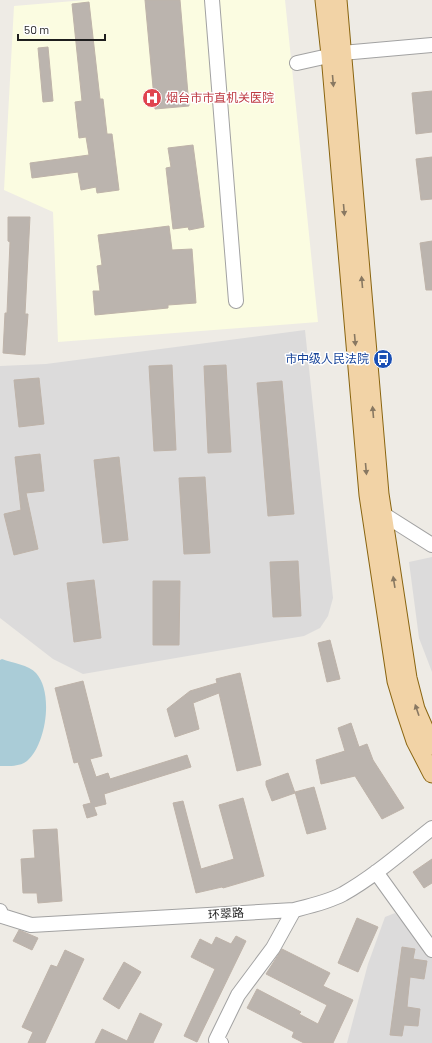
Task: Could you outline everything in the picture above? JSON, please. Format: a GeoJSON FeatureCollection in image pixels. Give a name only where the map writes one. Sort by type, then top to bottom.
{"type":"FeatureCollection","features":[{"type":"Feature","properties":{"kind":"main road"},"geometry":{"type":"LineString","coordinates":[[324,0],[336,54],[380,494],[377,514],[396,681],[415,742],[432,774]]}},
{"type":"Feature","properties":{"kind":"main road"},"geometry":{"type":"LineString","coordinates":[[336,54],[338,0]]}},
{"type":"Feature","properties":{"kind":"main road"},"geometry":{"type":"LineString","coordinates":[[377,514],[408,678],[416,709],[432,746]]}},
{"type":"Feature","properties":{"kind":"street"},"geometry":{"type":"LineString","coordinates":[[212,0],[236,301]]}},
{"type":"Feature","properties":{"kind":"street"},"geometry":{"type":"LineString","coordinates":[[297,63],[336,54],[432,45]]}},
{"type":"Feature","properties":{"kind":"street"},"geometry":{"type":"LineString","coordinates":[[377,514],[432,544]]}},
{"type":"Feature","properties":{"kind":"street","name":"环翠路"},"geometry":{"type":"LineString","coordinates":[[0,911],[2,916],[31,925],[294,910],[312,906],[343,894],[376,872],[432,828]]}},
{"type":"Feature","properties":{"kind":"street"},"geometry":{"type":"LineString","coordinates":[[376,872],[432,950]]}},
{"type":"Feature","properties":{"kind":"street"},"geometry":{"type":"LineString","coordinates":[[221,1043],[216,1040],[238,995],[274,948],[294,910]]}},
{"type":"Feature","properties":{"kind":"shaded area","name":"烟台市市直机关医院"},"geometry":{"type":"Polygon","coordinates":[[[86,0],[285,0],[318,322],[58,342],[53,212],[4,190],[14,6],[86,0]]]}},
{"type":"Feature","properties":{"kind":"shaded area"},"geometry":{"type":"Polygon","coordinates":[[[305,330],[333,598],[328,616],[320,628],[304,636],[83,674],[53,659],[0,618],[0,366],[46,364],[305,330]]]}},
{"type":"Feature","properties":{"kind":"shaded area"},"geometry":{"type":"Polygon","coordinates":[[[432,557],[432,672],[419,638],[409,562],[432,557]]]}},
{"type":"Feature","properties":{"kind":"shaded area"},"geometry":{"type":"Polygon","coordinates":[[[395,913],[420,943],[432,936],[432,1043],[347,1043],[368,964],[385,917],[395,913]]]}},
{"type":"Feature","properties":{"kind":"water"},"geometry":{"type":"Polygon","coordinates":[[[2,659],[33,670],[42,682],[45,693],[45,718],[39,743],[34,753],[27,761],[14,766],[0,766],[0,660],[2,659]]]}},
{"type":"Feature","properties":{"kind":"building"},"geometry":{"type":"Polygon","coordinates":[[[145,0],[180,0],[189,106],[155,109],[145,0]]]}},
{"type":"Feature","properties":{"kind":"building"},"geometry":{"type":"Polygon","coordinates":[[[89,2],[100,99],[103,99],[107,134],[112,134],[119,190],[97,193],[96,187],[81,190],[78,172],[32,178],[30,163],[89,155],[86,137],[79,138],[75,102],[82,101],[72,4],[89,2]]]}},
{"type":"Feature","properties":{"kind":"building"},"geometry":{"type":"Polygon","coordinates":[[[48,47],[53,101],[43,102],[38,48],[48,47]]]}},
{"type":"Feature","properties":{"kind":"building"},"geometry":{"type":"Polygon","coordinates":[[[432,91],[432,132],[416,134],[412,93],[432,91]]]}},
{"type":"Feature","properties":{"kind":"building"},"geometry":{"type":"Polygon","coordinates":[[[193,145],[204,227],[189,230],[188,227],[173,229],[166,168],[171,167],[168,148],[193,145]]]}},
{"type":"Feature","properties":{"kind":"building"},"geometry":{"type":"Polygon","coordinates":[[[432,157],[432,199],[421,200],[416,159],[432,157]]]}},
{"type":"Feature","properties":{"kind":"building"},"geometry":{"type":"Polygon","coordinates":[[[8,217],[30,217],[25,314],[28,314],[25,355],[3,353],[5,313],[7,313],[10,242],[8,241],[8,217]]]}},
{"type":"Feature","properties":{"kind":"building"},"geometry":{"type":"Polygon","coordinates":[[[169,226],[172,250],[192,249],[196,303],[168,305],[168,308],[95,315],[93,291],[100,291],[97,266],[102,265],[98,235],[169,226]]]}},
{"type":"Feature","properties":{"kind":"building"},"geometry":{"type":"Polygon","coordinates":[[[432,241],[432,290],[426,290],[420,243],[432,241]]]}},
{"type":"Feature","properties":{"kind":"building"},"geometry":{"type":"Polygon","coordinates":[[[172,365],[176,450],[154,451],[149,366],[172,365]]]}},
{"type":"Feature","properties":{"kind":"building"},"geometry":{"type":"Polygon","coordinates":[[[226,365],[231,452],[208,453],[204,366],[226,365]]]}},
{"type":"Feature","properties":{"kind":"building"},"geometry":{"type":"Polygon","coordinates":[[[39,378],[44,424],[19,427],[14,380],[39,378]]]}},
{"type":"Feature","properties":{"kind":"building"},"geometry":{"type":"Polygon","coordinates":[[[282,381],[294,514],[268,516],[257,383],[282,381]]]}},
{"type":"Feature","properties":{"kind":"building"},"geometry":{"type":"Polygon","coordinates":[[[40,454],[44,491],[26,493],[38,549],[14,555],[4,514],[21,510],[15,457],[40,454]]]}},
{"type":"Feature","properties":{"kind":"building"},"geometry":{"type":"Polygon","coordinates":[[[119,457],[128,540],[103,543],[94,460],[119,457]]]}},
{"type":"Feature","properties":{"kind":"building"},"geometry":{"type":"Polygon","coordinates":[[[205,477],[210,553],[184,554],[179,478],[205,477]]]}},
{"type":"Feature","properties":{"kind":"building"},"geometry":{"type":"Polygon","coordinates":[[[298,561],[301,616],[273,617],[270,562],[298,561]]]}},
{"type":"Feature","properties":{"kind":"building"},"geometry":{"type":"Polygon","coordinates":[[[94,580],[101,638],[74,642],[67,583],[94,580]]]}},
{"type":"Feature","properties":{"kind":"building"},"geometry":{"type":"Polygon","coordinates":[[[153,581],[180,581],[179,645],[153,645],[153,581]]]}},
{"type":"Feature","properties":{"kind":"building"},"geometry":{"type":"Polygon","coordinates":[[[330,640],[340,679],[327,682],[318,643],[330,640]]]}},
{"type":"Feature","properties":{"kind":"building"},"geometry":{"type":"Polygon","coordinates":[[[240,673],[261,765],[237,771],[219,693],[193,703],[199,729],[175,737],[167,709],[190,691],[217,683],[216,679],[240,673]]]}},
{"type":"Feature","properties":{"kind":"building"},"geometry":{"type":"Polygon","coordinates":[[[83,681],[102,756],[90,759],[96,777],[108,773],[110,779],[187,755],[191,767],[104,794],[106,804],[94,807],[97,815],[87,818],[83,805],[91,803],[78,762],[74,763],[55,688],[83,681]]]}},
{"type":"Feature","properties":{"kind":"building"},"geometry":{"type":"Polygon","coordinates":[[[351,723],[359,747],[367,744],[373,760],[404,808],[382,819],[355,776],[321,784],[316,760],[345,751],[338,728],[351,723]]]}},
{"type":"Feature","properties":{"kind":"building"},"geometry":{"type":"Polygon","coordinates":[[[288,773],[295,793],[272,801],[266,781],[288,773]]]}},
{"type":"Feature","properties":{"kind":"building"},"geometry":{"type":"Polygon","coordinates":[[[314,787],[326,829],[307,834],[295,792],[314,787]]]}},
{"type":"Feature","properties":{"kind":"building"},"geometry":{"type":"Polygon","coordinates":[[[243,798],[264,876],[223,888],[196,893],[173,803],[183,801],[201,869],[234,859],[219,805],[243,798]]]}},
{"type":"Feature","properties":{"kind":"building"},"geometry":{"type":"Polygon","coordinates":[[[57,829],[62,901],[38,903],[37,893],[23,893],[21,859],[35,858],[33,830],[57,829]]]}},
{"type":"Feature","properties":{"kind":"building"},"geometry":{"type":"Polygon","coordinates":[[[432,859],[432,883],[424,888],[413,872],[432,859]]]}},
{"type":"Feature","properties":{"kind":"building"},"geometry":{"type":"Polygon","coordinates":[[[357,918],[378,927],[358,972],[338,963],[357,918]]]}},
{"type":"Feature","properties":{"kind":"building"},"geometry":{"type":"Polygon","coordinates":[[[19,930],[38,938],[32,950],[13,941],[19,930]]]}},
{"type":"Feature","properties":{"kind":"building"},"geometry":{"type":"Polygon","coordinates":[[[236,936],[246,941],[197,1042],[184,1036],[215,969],[191,957],[200,939],[212,945],[216,937],[231,944],[236,936]]]}},
{"type":"Feature","properties":{"kind":"building"},"geometry":{"type":"Polygon","coordinates":[[[402,947],[415,949],[413,959],[427,961],[424,979],[410,977],[407,1007],[420,1009],[418,1026],[404,1025],[402,1036],[390,1035],[402,947]]]}},
{"type":"Feature","properties":{"kind":"building"},"geometry":{"type":"Polygon","coordinates":[[[282,949],[330,973],[323,986],[353,1000],[333,1043],[304,1043],[292,1037],[294,1032],[247,1008],[257,989],[301,1012],[299,1014],[318,1024],[327,1005],[266,974],[282,949]]]}},
{"type":"Feature","properties":{"kind":"building"},"geometry":{"type":"Polygon","coordinates":[[[65,950],[84,959],[45,1043],[28,1043],[33,1032],[22,1027],[51,965],[57,967],[65,950]]]}},
{"type":"Feature","properties":{"kind":"building"},"geometry":{"type":"Polygon","coordinates":[[[124,962],[141,972],[119,1009],[103,999],[124,962]]]}},
{"type":"Feature","properties":{"kind":"building"},"geometry":{"type":"Polygon","coordinates":[[[140,1013],[162,1024],[153,1043],[95,1043],[102,1029],[127,1041],[140,1013]]]}},
{"type":"Feature","properties":{"kind":"place","name":"烟台市市直机关医院"},"geometry":{"type":"Point","coordinates":[152,98]}},
{"type":"Feature","properties":{"kind":"place","name":"市中级人民法院"},"geometry":{"type":"Point","coordinates":[383,359]}}]}
